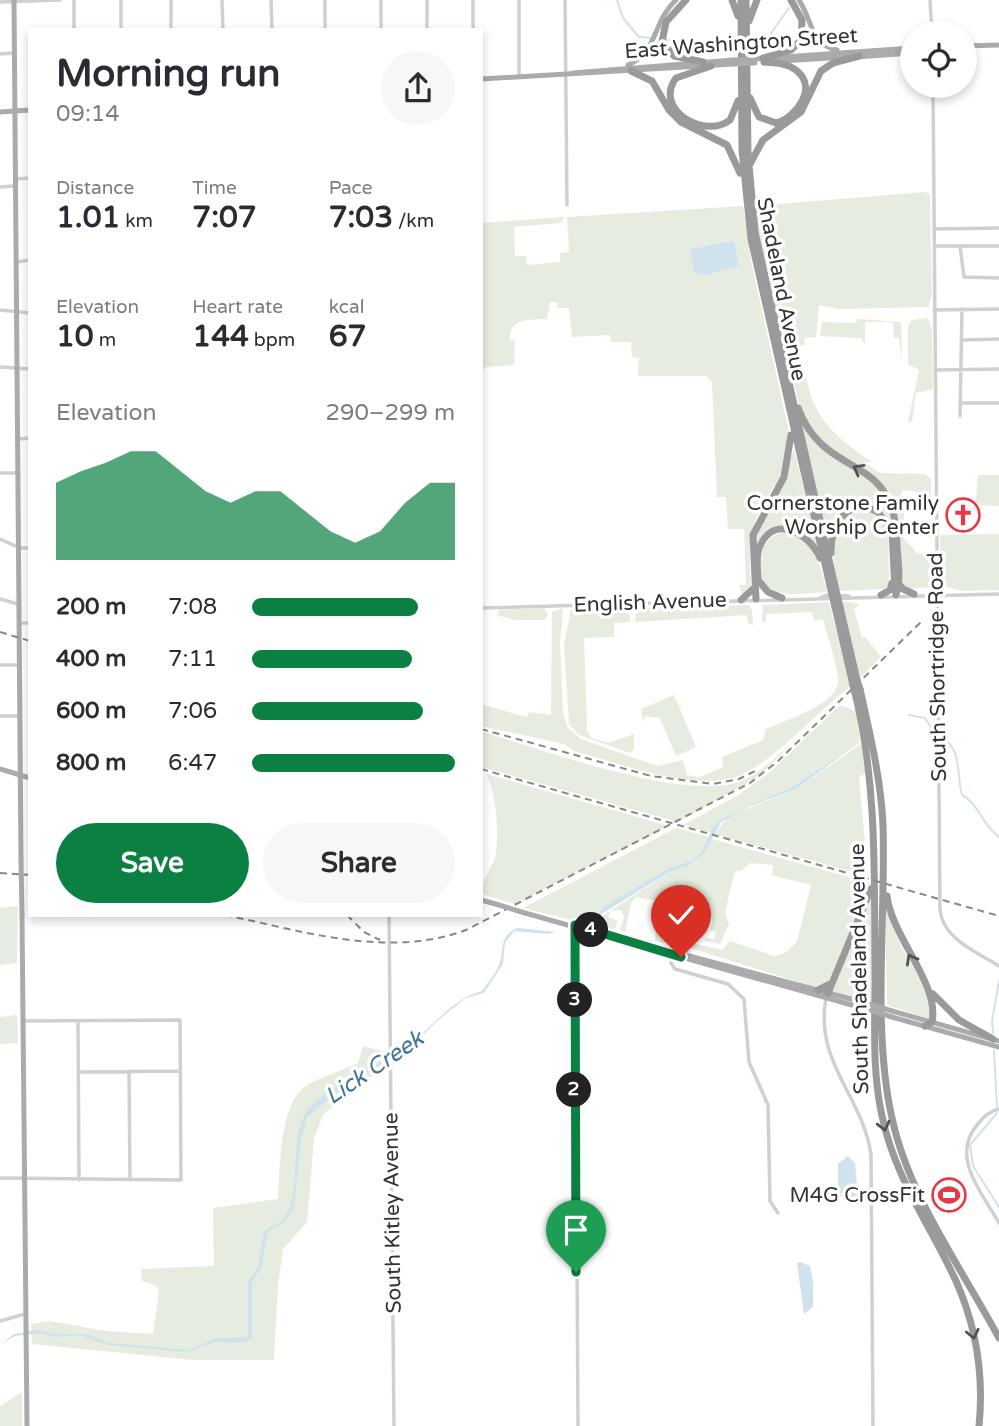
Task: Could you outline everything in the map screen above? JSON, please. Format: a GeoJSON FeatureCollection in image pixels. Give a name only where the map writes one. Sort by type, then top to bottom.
{"type":"FeatureCollection","features":[{"type":"Feature","properties":{"kind":"highway"},"geometry":{"type":"LineString","coordinates":[[686,0],[666,22],[662,42],[676,57],[703,62]]}},
{"type":"Feature","properties":{"kind":"highway"},"geometry":{"type":"LineString","coordinates":[[732,0],[744,33]]}},
{"type":"Feature","properties":{"kind":"highway","name":"Shadeland Avenue"},"geometry":{"type":"LineString","coordinates":[[741,0],[744,33]]}},
{"type":"Feature","properties":{"kind":"highway","name":"Shadeland Avenue"},"geometry":{"type":"LineString","coordinates":[[746,0],[744,186],[757,273],[832,582]]}},
{"type":"Feature","properties":{"kind":"highway"},"geometry":{"type":"LineString","coordinates":[[744,33],[757,0]]}},
{"type":"Feature","properties":{"kind":"highway"},"geometry":{"type":"LineString","coordinates":[[760,60],[791,50],[803,37],[802,18],[791,0]]}},
{"type":"Feature","properties":{"kind":"highway"},"geometry":{"type":"LineString","coordinates":[[749,175],[757,147],[800,113],[821,71],[833,63],[859,56]]}},
{"type":"Feature","properties":{"kind":"highway"},"geometry":{"type":"LineString","coordinates":[[744,78],[757,115],[772,123],[788,118],[805,94],[803,77],[791,67],[760,60]]}},
{"type":"Feature","properties":{"kind":"highway"},"geometry":{"type":"LineString","coordinates":[[711,66],[682,74],[671,87],[673,106],[693,123],[715,127],[730,120],[737,106],[744,78]]}},
{"type":"Feature","properties":{"kind":"highway"},"geometry":{"type":"LineString","coordinates":[[628,69],[652,81],[681,122],[727,145],[744,186]]}},
{"type":"Feature","properties":{"kind":"highway","name":"Shadeland Avenue"},"geometry":{"type":"LineString","coordinates":[[744,78],[749,175],[759,257],[832,582]]}},
{"type":"Feature","properties":{"kind":"highway"},"geometry":{"type":"LineString","coordinates":[[789,384],[803,420],[817,441],[836,457],[875,479],[891,500],[897,521],[895,582],[881,595]]}},
{"type":"Feature","properties":{"kind":"highway"},"geometry":{"type":"LineString","coordinates":[[756,599],[753,588],[753,535],[785,474],[792,424]]}},
{"type":"Feature","properties":{"kind":"highway"},"geometry":{"type":"LineString","coordinates":[[832,582],[831,543],[836,523],[848,511],[867,508],[883,515],[891,530],[897,595]]}},
{"type":"Feature","properties":{"kind":"highway"},"geometry":{"type":"LineString","coordinates":[[756,599],[760,545],[769,535],[786,529],[800,533],[813,543],[832,582]]}},
{"type":"Feature","properties":{"kind":"highway"},"geometry":{"type":"LineString","coordinates":[[758,580],[768,592],[782,598]]}},
{"type":"Feature","properties":{"kind":"highway","name":"South Shadeland Avenue"},"geometry":{"type":"LineString","coordinates":[[832,582],[880,789],[884,1056],[894,1126],[918,1193],[999,1338]]}},
{"type":"Feature","properties":{"kind":"highway"},"geometry":{"type":"LineString","coordinates":[[895,582],[902,589],[914,594]]}},
{"type":"Feature","properties":{"kind":"highway"},"geometry":{"type":"LineString","coordinates":[[741,600],[753,588]]}},
{"type":"Feature","properties":{"kind":"highway","name":"South Shadeland Avenue"},"geometry":{"type":"LineString","coordinates":[[856,687],[870,769],[874,864],[875,1055],[881,1112],[898,1171],[953,1274],[966,1307],[979,1364],[979,1426]]}},
{"type":"Feature","properties":{"kind":"highway"},"geometry":{"type":"LineString","coordinates":[[883,861],[892,919],[933,1004],[929,1024]]}},
{"type":"Feature","properties":{"kind":"highway"},"geometry":{"type":"LineString","coordinates":[[827,995],[868,901],[874,864]]}},
{"type":"Feature","properties":{"kind":"highway"},"geometry":{"type":"LineString","coordinates":[[818,990],[832,981]]}},
{"type":"Feature","properties":{"kind":"highway"},"geometry":{"type":"LineString","coordinates":[[923,981],[953,1016],[996,1040]]}},
{"type":"Feature","properties":{"kind":"main road"},"geometry":{"type":"LineString","coordinates":[[628,69],[648,53],[660,20],[676,0]]}},
{"type":"Feature","properties":{"kind":"main road"},"geometry":{"type":"LineString","coordinates":[[799,0],[820,43],[847,52]]}},
{"type":"Feature","properties":{"kind":"main road"},"geometry":{"type":"LineString","coordinates":[[14,1],[27,1426]]}},
{"type":"Feature","properties":{"kind":"main road"},"geometry":{"type":"LineString","coordinates":[[977,46],[999,45]]}},
{"type":"Feature","properties":{"kind":"main road","name":"East Washington Street"},"geometry":{"type":"LineString","coordinates":[[483,79],[900,49]]}},
{"type":"Feature","properties":{"kind":"main road","name":"East Washington Street"},"geometry":{"type":"LineString","coordinates":[[760,60],[900,54]]}},
{"type":"Feature","properties":{"kind":"main road","name":"East Washington Street"},"geometry":{"type":"LineString","coordinates":[[628,69],[711,66],[734,62]]}},
{"type":"Feature","properties":{"kind":"main road"},"geometry":{"type":"LineString","coordinates":[[0,112],[28,110]]}},
{"type":"Feature","properties":{"kind":"main road"},"geometry":{"type":"LineString","coordinates":[[0,769],[28,777]]}},
{"type":"Feature","properties":{"kind":"main road"},"geometry":{"type":"LineString","coordinates":[[483,901],[892,1014],[996,1040]]}},
{"type":"Feature","properties":{"kind":"main road"},"geometry":{"type":"LineString","coordinates":[[671,952],[682,952],[818,990],[827,995]]}},
{"type":"Feature","properties":{"kind":"main road"},"geometry":{"type":"LineString","coordinates":[[929,1024],[999,1047]]}},
{"type":"Feature","properties":{"kind":"street"},"geometry":{"type":"LineString","coordinates":[[0,2],[60,0]]}},
{"type":"Feature","properties":{"kind":"street"},"geometry":{"type":"LineString","coordinates":[[74,0],[74,28]]}},
{"type":"Feature","properties":{"kind":"street"},"geometry":{"type":"LineString","coordinates":[[121,0],[121,28]]}},
{"type":"Feature","properties":{"kind":"street"},"geometry":{"type":"LineString","coordinates":[[171,0],[171,28]]}},
{"type":"Feature","properties":{"kind":"street"},"geometry":{"type":"LineString","coordinates":[[222,0],[223,28]]}},
{"type":"Feature","properties":{"kind":"street"},"geometry":{"type":"LineString","coordinates":[[271,0],[271,28]]}},
{"type":"Feature","properties":{"kind":"street"},"geometry":{"type":"LineString","coordinates":[[325,0],[326,28]]}},
{"type":"Feature","properties":{"kind":"street"},"geometry":{"type":"LineString","coordinates":[[381,0],[381,28]]}},
{"type":"Feature","properties":{"kind":"street"},"geometry":{"type":"LineString","coordinates":[[427,0],[427,28]]}},
{"type":"Feature","properties":{"kind":"street"},"geometry":{"type":"LineString","coordinates":[[473,0],[473,28]]}},
{"type":"Feature","properties":{"kind":"street"},"geometry":{"type":"LineString","coordinates":[[519,0],[519,77]]}},
{"type":"Feature","properties":{"kind":"street"},"geometry":{"type":"LineString","coordinates":[[565,0],[567,205]]}},
{"type":"Feature","properties":{"kind":"street"},"geometry":{"type":"LineString","coordinates":[[930,0],[931,21]]}},
{"type":"Feature","properties":{"kind":"street"},"geometry":{"type":"LineString","coordinates":[[0,54],[15,53]]}},
{"type":"Feature","properties":{"kind":"street","name":"South Shortridge Road"},"geometry":{"type":"LineString","coordinates":[[933,98],[940,915],[944,926],[954,937],[999,966]]}},
{"type":"Feature","properties":{"kind":"street"},"geometry":{"type":"LineString","coordinates":[[16,179],[28,178]]}},
{"type":"Feature","properties":{"kind":"street"},"geometry":{"type":"LineString","coordinates":[[0,187],[16,187]]}},
{"type":"Feature","properties":{"kind":"street"},"geometry":{"type":"LineString","coordinates":[[934,229],[999,228]]}},
{"type":"Feature","properties":{"kind":"street"},"geometry":{"type":"LineString","coordinates":[[934,246],[999,246]]}},
{"type":"Feature","properties":{"kind":"street"},"geometry":{"type":"LineString","coordinates":[[960,246],[964,277],[999,278]]}},
{"type":"Feature","properties":{"kind":"street"},"geometry":{"type":"LineString","coordinates":[[17,262],[28,260]]}},
{"type":"Feature","properties":{"kind":"street"},"geometry":{"type":"LineString","coordinates":[[960,416],[962,309]]}},
{"type":"Feature","properties":{"kind":"street"},"geometry":{"type":"LineString","coordinates":[[934,310],[999,309]]}},
{"type":"Feature","properties":{"kind":"street"},"geometry":{"type":"LineString","coordinates":[[0,310],[28,313]]}},
{"type":"Feature","properties":{"kind":"street"},"geometry":{"type":"LineString","coordinates":[[962,340],[999,339]]}},
{"type":"Feature","properties":{"kind":"street"},"geometry":{"type":"LineString","coordinates":[[0,367],[28,369]]}},
{"type":"Feature","properties":{"kind":"street"},"geometry":{"type":"LineString","coordinates":[[935,370],[999,369]]}},
{"type":"Feature","properties":{"kind":"street"},"geometry":{"type":"LineString","coordinates":[[960,403],[999,403]]}},
{"type":"Feature","properties":{"kind":"street"},"geometry":{"type":"LineString","coordinates":[[19,439],[28,438]]}},
{"type":"Feature","properties":{"kind":"street"},"geometry":{"type":"LineString","coordinates":[[0,473],[19,473]]}},
{"type":"Feature","properties":{"kind":"street"},"geometry":{"type":"LineString","coordinates":[[0,539],[20,548],[28,548]]}},
{"type":"Feature","properties":{"kind":"street","name":"English Avenue"},"geometry":{"type":"LineString","coordinates":[[483,608],[820,598],[827,594],[999,594]]}},
{"type":"Feature","properties":{"kind":"street"},"geometry":{"type":"LineString","coordinates":[[0,599],[21,605]]}},
{"type":"Feature","properties":{"kind":"street"},"geometry":{"type":"LineString","coordinates":[[21,623],[28,623]]}},
{"type":"Feature","properties":{"kind":"street"},"geometry":{"type":"LineString","coordinates":[[0,666],[20,665]]}},
{"type":"Feature","properties":{"kind":"street"},"geometry":{"type":"LineString","coordinates":[[0,716],[20,716]]}},
{"type":"Feature","properties":{"kind":"street","name":"South Kitley Avenue"},"geometry":{"type":"LineString","coordinates":[[389,917],[394,1426]]}},
{"type":"Feature","properties":{"kind":"street"},"geometry":{"type":"LineString","coordinates":[[575,925],[578,1426]]}},
{"type":"Feature","properties":{"kind":"street"},"geometry":{"type":"LineString","coordinates":[[671,952],[671,963],[676,969],[728,984],[744,999],[750,1065],[768,1105],[770,1201],[778,1213]]}},
{"type":"Feature","properties":{"kind":"street","name":"South Shadeland Avenue"},"geometry":{"type":"LineString","coordinates":[[827,995],[823,1029],[826,1046],[863,1125],[871,1152],[873,1426]]}},
{"type":"Feature","properties":{"kind":"street"},"geometry":{"type":"LineString","coordinates":[[0,1178],[79,1181],[181,1180],[180,1020],[23,1021]]}},
{"type":"Feature","properties":{"kind":"street"},"geometry":{"type":"LineString","coordinates":[[78,1021],[79,1181]]}},
{"type":"Feature","properties":{"kind":"street"},"geometry":{"type":"LineString","coordinates":[[129,1071],[130,1180]]}},
{"type":"Feature","properties":{"kind":"street"},"geometry":{"type":"LineString","coordinates":[[78,1072],[180,1071]]}},
{"type":"Feature","properties":{"kind":"street"},"geometry":{"type":"LineString","coordinates":[[999,1109],[977,1124],[967,1140],[965,1150],[971,1173],[999,1223]]}},
{"type":"Feature","properties":{"kind":"street"},"geometry":{"type":"LineString","coordinates":[[0,1321],[26,1312]]}},
{"type":"Feature","properties":{"kind":"shaded area"},"geometry":{"type":"Polygon","coordinates":[[[925,192],[930,194],[932,295],[928,307],[838,309],[819,305],[816,337],[804,338],[805,345],[799,346],[813,400],[819,413],[839,437],[872,462],[864,462],[880,473],[925,474],[931,479],[931,502],[927,501],[926,493],[903,490],[901,494],[902,499],[917,499],[917,503],[908,504],[904,509],[904,539],[917,553],[932,558],[930,587],[908,589],[901,585],[900,523],[890,493],[877,478],[820,441],[801,413],[758,232],[756,206],[925,192]]]}},
{"type":"Feature","properties":{"kind":"shaded area"},"geometry":{"type":"Polygon","coordinates":[[[743,206],[751,261],[789,432],[782,472],[752,530],[751,588],[742,594],[739,585],[746,585],[744,529],[728,529],[726,497],[717,497],[712,382],[706,376],[638,376],[639,358],[632,357],[631,342],[611,342],[610,335],[572,337],[569,308],[557,308],[557,302],[550,302],[547,319],[521,321],[513,328],[510,341],[515,340],[514,365],[486,367],[483,370],[483,223],[564,217],[561,223],[514,227],[515,256],[526,256],[527,265],[560,262],[560,253],[569,252],[567,217],[743,206]],[[733,240],[690,249],[706,275],[739,266],[733,240]]]}},
{"type":"Feature","properties":{"kind":"shaded area"},"geometry":{"type":"Polygon","coordinates":[[[928,318],[932,331],[933,389],[916,393],[912,422],[908,422],[919,370],[908,364],[908,326],[912,320],[928,318]]]}},
{"type":"Feature","properties":{"kind":"shaded area"},"geometry":{"type":"Polygon","coordinates":[[[858,319],[901,322],[902,361],[899,338],[894,338],[893,322],[865,322],[865,344],[861,338],[820,336],[822,322],[856,323],[858,319]]]}},
{"type":"Feature","properties":{"kind":"shaded area"},"geometry":{"type":"Polygon","coordinates":[[[800,417],[813,438],[869,476],[890,501],[895,551],[891,523],[874,508],[850,508],[828,539],[800,417]]]}},
{"type":"Feature","properties":{"kind":"shaded area"},"geometry":{"type":"Polygon","coordinates":[[[794,449],[818,547],[802,532],[779,528],[753,548],[755,534],[794,449]]]}},
{"type":"Feature","properties":{"kind":"shaded area"},"geometry":{"type":"Polygon","coordinates":[[[978,475],[999,475],[999,506],[963,504],[976,500],[978,475]]]}},
{"type":"Feature","properties":{"kind":"shaded area"},"geometry":{"type":"Polygon","coordinates":[[[860,510],[874,512],[888,525],[889,584],[884,589],[839,591],[834,544],[841,524],[860,510]]]}},
{"type":"Feature","properties":{"kind":"shaded area"},"geometry":{"type":"Polygon","coordinates":[[[789,531],[805,542],[815,556],[827,592],[784,593],[762,583],[762,556],[767,543],[772,537],[789,531]]]}},
{"type":"Feature","properties":{"kind":"shaded area"},"geometry":{"type":"Polygon","coordinates":[[[999,534],[999,590],[963,591],[940,585],[940,535],[999,534]]]}},
{"type":"Feature","properties":{"kind":"shaded area"},"geometry":{"type":"Polygon","coordinates":[[[841,601],[860,604],[854,609],[862,638],[865,637],[881,657],[860,678],[841,601]]]}},
{"type":"Feature","properties":{"kind":"shaded area"},"geometry":{"type":"Polygon","coordinates":[[[829,602],[851,686],[774,753],[747,772],[729,779],[685,780],[638,770],[574,751],[564,744],[483,726],[483,705],[527,717],[529,712],[551,715],[552,612],[563,608],[560,643],[563,714],[568,728],[581,739],[657,766],[683,760],[687,775],[700,777],[723,767],[722,757],[763,740],[766,729],[828,699],[838,684],[837,670],[823,619],[814,621],[812,612],[766,614],[766,622],[762,622],[763,605],[829,602]]]}},
{"type":"Feature","properties":{"kind":"shaded area"},"geometry":{"type":"Polygon","coordinates":[[[748,605],[752,609],[753,625],[748,623],[747,615],[635,622],[637,608],[748,605]]]}},
{"type":"Feature","properties":{"kind":"shaded area"},"geometry":{"type":"Polygon","coordinates":[[[544,608],[548,614],[545,620],[514,620],[497,615],[499,610],[544,608]]]}},
{"type":"Feature","properties":{"kind":"shaded area"},"geometry":{"type":"Polygon","coordinates":[[[571,610],[630,610],[630,622],[614,623],[614,637],[584,638],[587,730],[591,738],[609,743],[634,734],[634,749],[630,753],[579,735],[569,724],[564,644],[571,610]]]}},
{"type":"Feature","properties":{"kind":"shaded area"},"geometry":{"type":"Polygon","coordinates":[[[674,695],[696,747],[676,756],[660,718],[645,716],[643,722],[641,709],[674,695]]]}},
{"type":"Feature","properties":{"kind":"shaded area"},"geometry":{"type":"Polygon","coordinates":[[[840,705],[856,711],[860,742],[792,787],[721,819],[711,833],[683,825],[740,794],[769,773],[840,705]]]}},
{"type":"Feature","properties":{"kind":"shaded area"},"geometry":{"type":"Polygon","coordinates":[[[805,731],[759,776],[678,822],[483,768],[483,732],[614,771],[686,785],[717,786],[741,781],[767,765],[805,731]]]}},
{"type":"Feature","properties":{"kind":"shaded area"},"geometry":{"type":"Polygon","coordinates":[[[861,744],[866,773],[859,777],[868,876],[714,834],[728,817],[796,789],[861,744]]]}},
{"type":"Feature","properties":{"kind":"shaded area"},"geometry":{"type":"Polygon","coordinates":[[[486,774],[669,826],[515,904],[483,895],[483,884],[495,857],[497,838],[495,803],[486,774]]]}},
{"type":"Feature","properties":{"kind":"shaded area"},"geometry":{"type":"Polygon","coordinates":[[[676,828],[709,837],[702,853],[693,860],[669,868],[614,900],[592,917],[576,917],[595,921],[671,871],[694,862],[704,854],[712,839],[870,883],[830,980],[814,987],[681,945],[684,941],[722,950],[730,941],[774,956],[785,953],[797,942],[811,885],[772,875],[773,865],[750,863],[741,871],[735,871],[725,912],[729,924],[720,944],[705,941],[705,938],[714,939],[716,932],[710,930],[713,919],[697,908],[684,910],[681,935],[665,943],[655,941],[658,901],[636,897],[631,903],[625,933],[620,929],[624,917],[621,910],[611,911],[608,917],[618,921],[614,930],[523,908],[676,828]]]}},
{"type":"Feature","properties":{"kind":"shaded area"},"geometry":{"type":"Polygon","coordinates":[[[870,898],[871,900],[871,1002],[831,991],[870,898]]]}},
{"type":"Feature","properties":{"kind":"shaded area"},"geometry":{"type":"Polygon","coordinates":[[[885,898],[897,938],[925,990],[930,1019],[887,1005],[885,898]]]}},
{"type":"Feature","properties":{"kind":"shaded area"},"geometry":{"type":"Polygon","coordinates":[[[18,906],[17,963],[0,965],[0,908],[18,906]]]}},
{"type":"Feature","properties":{"kind":"shaded area"},"geometry":{"type":"Polygon","coordinates":[[[17,1015],[18,1043],[0,1044],[0,1017],[17,1015]]]}},
{"type":"Feature","properties":{"kind":"shaded area"},"geometry":{"type":"Polygon","coordinates":[[[363,1046],[385,1052],[387,1068],[361,1082],[323,1115],[314,1138],[307,1222],[283,1249],[278,1284],[274,1360],[193,1360],[32,1344],[31,1324],[49,1321],[106,1331],[153,1334],[159,1293],[157,1286],[142,1281],[141,1269],[214,1266],[213,1208],[278,1199],[282,1140],[289,1110],[295,1098],[307,1085],[358,1063],[363,1046]]]}},
{"type":"Feature","properties":{"kind":"shaded area"},"geometry":{"type":"Polygon","coordinates":[[[22,1392],[22,1426],[0,1426],[0,1406],[22,1392]]]}},
{"type":"Feature","properties":{"kind":"water"},"geometry":{"type":"Polygon","coordinates":[[[734,240],[739,266],[706,275],[694,273],[690,249],[734,240]]]}},
{"type":"Feature","properties":{"kind":"water"},"geometry":{"type":"Polygon","coordinates":[[[860,742],[796,789],[749,807],[721,822],[704,854],[689,865],[671,871],[595,918],[576,917],[592,917],[614,900],[669,868],[693,860],[702,852],[712,829],[721,819],[792,787],[860,742]]]}},
{"type":"Feature","properties":{"kind":"water","name":"Lick Creek"},"geometry":{"type":"Polygon","coordinates":[[[518,928],[556,932],[549,934],[514,931],[505,943],[503,964],[484,993],[466,998],[437,1021],[407,1051],[348,1083],[307,1117],[301,1139],[294,1208],[285,1221],[268,1232],[261,1268],[252,1282],[252,1339],[240,1343],[215,1342],[186,1352],[108,1345],[80,1335],[53,1337],[41,1333],[15,1336],[0,1345],[14,1334],[37,1330],[55,1334],[86,1334],[109,1343],[188,1350],[214,1339],[248,1337],[248,1281],[258,1267],[264,1232],[280,1222],[288,1211],[294,1186],[297,1141],[304,1116],[322,1096],[405,1048],[460,1001],[471,995],[482,991],[497,969],[505,937],[518,928]]]}},
{"type":"Feature","properties":{"kind":"water"},"geometry":{"type":"Polygon","coordinates":[[[848,1156],[855,1163],[858,1198],[855,1201],[840,1196],[838,1192],[838,1164],[848,1156]]]}},
{"type":"Feature","properties":{"kind":"water"},"geometry":{"type":"Polygon","coordinates":[[[797,1263],[810,1266],[813,1282],[813,1307],[804,1314],[797,1263]]]}},
{"type":"Feature","properties":{"kind":"waterway"},"geometry":{"type":"LineString","coordinates":[[617,0],[623,18],[639,37],[650,38]]}},
{"type":"Feature","properties":{"kind":"waterway"},"geometry":{"type":"LineString","coordinates":[[750,45],[766,40],[789,8]]}},
{"type":"Feature","properties":{"kind":"waterway"},"geometry":{"type":"LineString","coordinates":[[666,40],[737,45]]}},
{"type":"Feature","properties":{"kind":"waterway"},"geometry":{"type":"LineString","coordinates":[[909,715],[925,718],[936,735]]}},
{"type":"Feature","properties":{"kind":"waterway"},"geometry":{"type":"LineString","coordinates":[[940,737],[947,742],[955,755],[962,795],[973,804],[988,827],[999,837]]}},
{"type":"Feature","properties":{"kind":"waterway"},"geometry":{"type":"LineString","coordinates":[[993,1033],[992,1021],[999,981]]}},
{"type":"Feature","properties":{"kind":"waterway"},"geometry":{"type":"LineString","coordinates":[[994,1051],[997,1107]]}},
{"type":"Feature","properties":{"kind":"waterway"},"geometry":{"type":"LineString","coordinates":[[997,1113],[970,1145],[973,1166],[999,1207]]}},
{"type":"Feature","properties":{"kind":"railway"},"geometry":{"type":"LineString","coordinates":[[234,917],[315,934],[376,942],[406,942],[466,930],[750,783],[778,761],[922,621]]}},
{"type":"Feature","properties":{"kind":"railway"},"geometry":{"type":"LineString","coordinates":[[0,632],[28,640]]}},
{"type":"Feature","properties":{"kind":"railway"},"geometry":{"type":"LineString","coordinates":[[483,730],[651,776],[713,784],[739,779],[755,771]]}},
{"type":"Feature","properties":{"kind":"railway"},"geometry":{"type":"LineString","coordinates":[[483,770],[999,916]]}},
{"type":"Feature","properties":{"kind":"railway"},"geometry":{"type":"LineString","coordinates":[[0,873],[28,875]]}},
{"type":"Feature","properties":{"kind":"railway"},"geometry":{"type":"LineString","coordinates":[[349,917],[364,932],[380,940]]}},
{"type":"Feature","properties":{"kind":"place","name":"Cornerstone Family Worship Center"},"geometry":{"type":"Point","coordinates":[963,515]}},
{"type":"Feature","properties":{"kind":"place","name":"M4G CrossFit"},"geometry":{"type":"Point","coordinates":[949,1195]}},
{"type":"Feature","properties":{"kind":"route"},"geometry":{"type":"LineString","coordinates":[[576,1272],[575,925],[681,957]]}}]}
